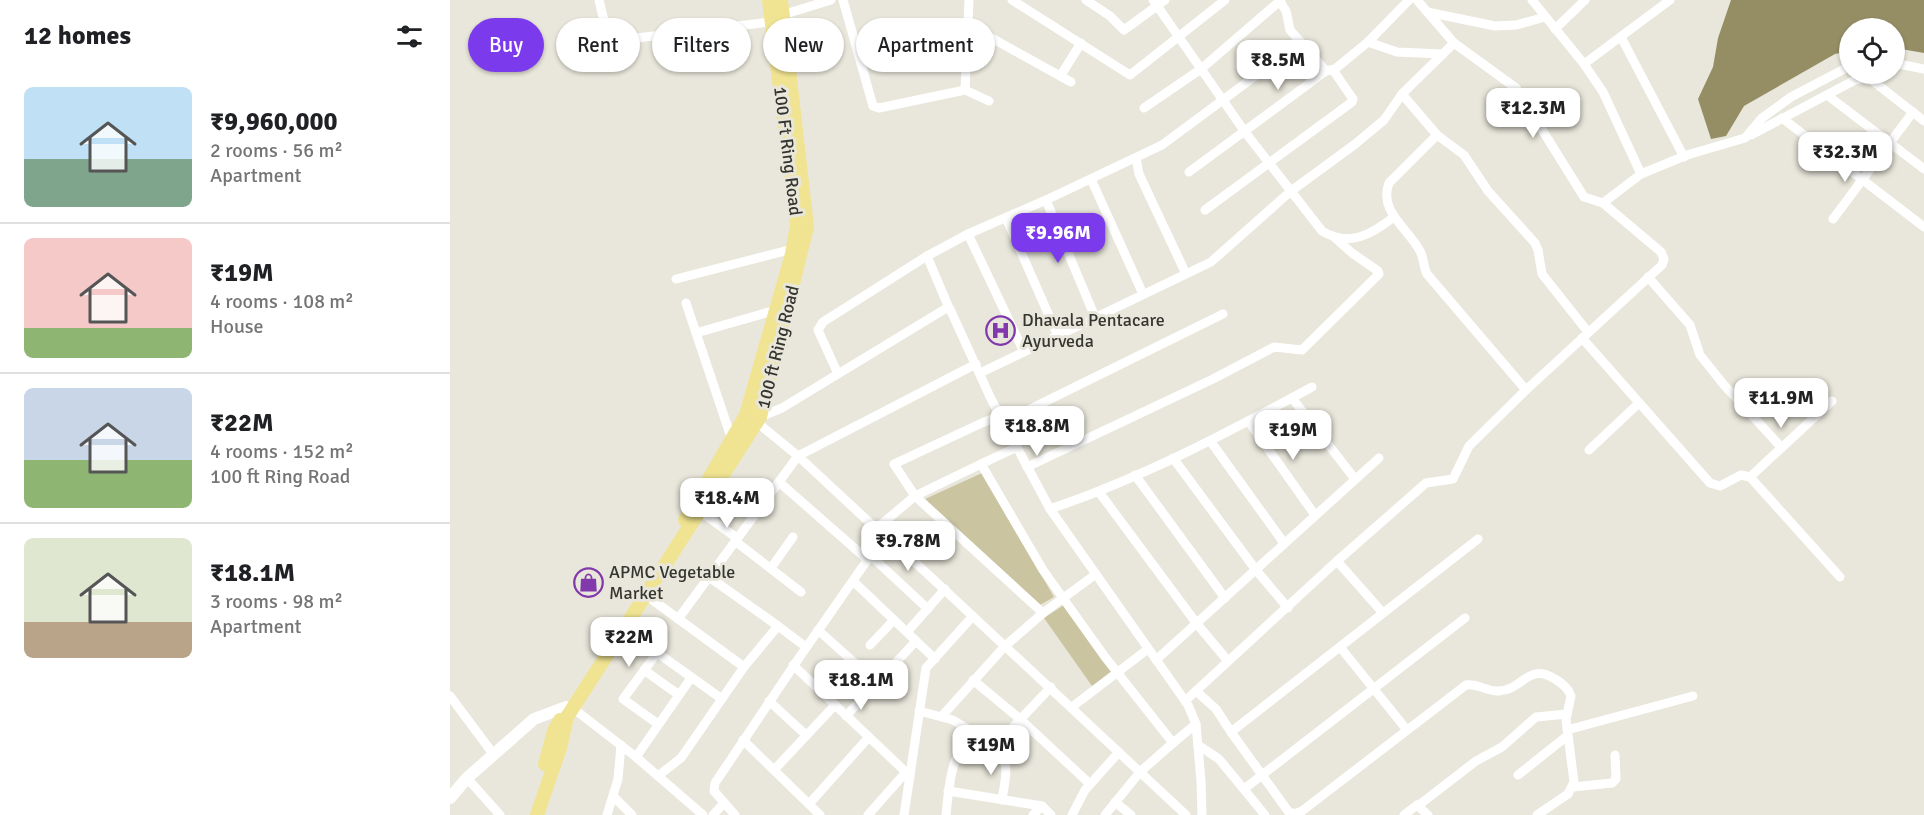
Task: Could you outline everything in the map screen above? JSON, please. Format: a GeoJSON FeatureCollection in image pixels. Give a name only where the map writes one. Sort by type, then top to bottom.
{"type":"FeatureCollection","features":[{"type":"Feature","properties":{"kind":"main road","name":"100 Ft Ring Road"},"geometry":{"type":"LineString","coordinates":[[769,0],[777,18]]}},
{"type":"Feature","properties":{"kind":"main road","name":"100 ft Ring Road"},"geometry":{"type":"LineString","coordinates":[[777,18],[781,0]]}},
{"type":"Feature","properties":{"kind":"main road","name":"100 Ft Ring Road"},"geometry":{"type":"LineString","coordinates":[[531,815],[554,731],[644,594],[732,440],[754,418],[776,310],[793,249],[797,225],[782,72]]}},
{"type":"Feature","properties":{"kind":"main road","name":"100 ft Ring Road"},"geometry":{"type":"LineString","coordinates":[[537,815],[560,748],[570,708],[624,629],[644,594],[701,512],[754,418],[807,227],[785,72]]}},
{"type":"Feature","properties":{"kind":"street"},"geometry":{"type":"LineString","coordinates":[[599,0],[608,31],[620,40],[763,20]]}},
{"type":"Feature","properties":{"kind":"street"},"geometry":{"type":"LineString","coordinates":[[777,18],[831,0]]}},
{"type":"Feature","properties":{"kind":"street"},"geometry":{"type":"LineString","coordinates":[[843,0],[873,106],[879,108],[965,90],[989,101]]}},
{"type":"Feature","properties":{"kind":"street"},"geometry":{"type":"LineString","coordinates":[[967,18],[969,0]]}},
{"type":"Feature","properties":{"kind":"street"},"geometry":{"type":"LineString","coordinates":[[1012,0],[1130,75],[1225,0]]}},
{"type":"Feature","properties":{"kind":"street"},"geometry":{"type":"LineString","coordinates":[[1027,467],[1274,347],[1302,350],[1379,274],[1333,236],[1318,227],[1245,132],[1158,2],[1124,30],[1110,16],[1086,0]]}},
{"type":"Feature","properties":{"kind":"street"},"geometry":{"type":"LineString","coordinates":[[1144,108],[1201,69],[1280,0],[1286,11],[1289,27],[1300,43],[1330,71],[1353,100],[1205,210]]}},
{"type":"Feature","properties":{"kind":"street"},"geometry":{"type":"LineString","coordinates":[[1189,172],[1368,42],[1409,0]]}},
{"type":"Feature","properties":{"kind":"street"},"geometry":{"type":"LineString","coordinates":[[1185,700],[1426,483],[1454,478],[1469,446],[1526,390],[1662,265],[1664,259],[1661,252],[1603,203],[1584,197],[1516,88],[1454,43],[1417,0]]}},
{"type":"Feature","properties":{"kind":"street"},"geometry":{"type":"LineString","coordinates":[[1532,0],[1584,64],[1603,92],[1641,174]]}},
{"type":"Feature","properties":{"kind":"street"},"geometry":{"type":"LineString","coordinates":[[1555,29],[1585,0]]}},
{"type":"Feature","properties":{"kind":"street"},"geometry":{"type":"LineString","coordinates":[[1584,64],[1670,0]]}},
{"type":"Feature","properties":{"kind":"street"},"geometry":{"type":"LineString","coordinates":[[1427,12],[1495,26],[1516,25],[1545,17]]}},
{"type":"Feature","properties":{"kind":"street"},"geometry":{"type":"LineString","coordinates":[[1621,37],[1684,157]]}},
{"type":"Feature","properties":{"kind":"street"},"geometry":{"type":"LineString","coordinates":[[995,40],[1071,82]]}},
{"type":"Feature","properties":{"kind":"street"},"geometry":{"type":"LineString","coordinates":[[1368,42],[1397,52],[1443,54]]}},
{"type":"Feature","properties":{"kind":"street"},"geometry":{"type":"LineString","coordinates":[[1060,75],[1081,43]]}},
{"type":"Feature","properties":{"kind":"street"},"geometry":{"type":"LineString","coordinates":[[838,374],[818,330],[820,324],[927,256],[968,234],[1046,200],[1170,140],[1300,43]]}},
{"type":"Feature","properties":{"kind":"street"},"geometry":{"type":"LineString","coordinates":[[678,619],[798,456],[978,368],[1024,352],[1211,262],[1291,191],[1384,120],[1402,94],[1454,43]]}},
{"type":"Feature","properties":{"kind":"street"},"geometry":{"type":"LineString","coordinates":[[1905,65],[1924,69]]}},
{"type":"Feature","properties":{"kind":"street"},"geometry":{"type":"LineString","coordinates":[[965,72],[965,90]]}},
{"type":"Feature","properties":{"kind":"street"},"geometry":{"type":"LineString","coordinates":[[1744,138],[1762,118],[1791,97],[1839,72]]}},
{"type":"Feature","properties":{"kind":"street"},"geometry":{"type":"LineString","coordinates":[[1603,203],[1641,174],[1684,157],[1744,138],[1855,80],[1864,78],[1873,81],[1924,121]]}},
{"type":"Feature","properties":{"kind":"street"},"geometry":{"type":"LineString","coordinates":[[1402,94],[1437,135],[1464,154],[1488,191],[1534,243],[1538,250],[1542,274],[1585,335],[1639,403],[1710,483],[1720,486],[1740,475],[1750,477],[1840,577]]}},
{"type":"Feature","properties":{"kind":"street"},"geometry":{"type":"LineString","coordinates":[[1827,95],[1924,169]]}},
{"type":"Feature","properties":{"kind":"street"},"geometry":{"type":"LineString","coordinates":[[1833,219],[1913,112]]}},
{"type":"Feature","properties":{"kind":"street"},"geometry":{"type":"LineString","coordinates":[[1782,118],[1924,227]]}},
{"type":"Feature","properties":{"kind":"street"},"geometry":{"type":"LineString","coordinates":[[1437,135],[1389,183],[1386,189],[1387,202],[1394,217],[1420,251],[1425,271],[1526,390]]}},
{"type":"Feature","properties":{"kind":"street"},"geometry":{"type":"LineString","coordinates":[[1136,158],[1139,174],[1186,274]]}},
{"type":"Feature","properties":{"kind":"street"},"geometry":{"type":"LineString","coordinates":[[1091,179],[1143,294]]}},
{"type":"Feature","properties":{"kind":"street"},"geometry":{"type":"LineString","coordinates":[[1046,200],[1095,317]]}},
{"type":"Feature","properties":{"kind":"street"},"geometry":{"type":"LineString","coordinates":[[1333,236],[1353,238],[1365,236],[1373,233],[1394,217]]}},
{"type":"Feature","properties":{"kind":"street"},"geometry":{"type":"LineString","coordinates":[[1006,218],[1058,336]]}},
{"type":"Feature","properties":{"kind":"street"},"geometry":{"type":"LineString","coordinates":[[968,234],[1024,352]]}},
{"type":"Feature","properties":{"kind":"street"},"geometry":{"type":"LineString","coordinates":[[676,279],[793,249]]}},
{"type":"Feature","properties":{"kind":"street"},"geometry":{"type":"LineString","coordinates":[[927,256],[1000,416],[1050,509],[1185,700],[1196,724],[1202,815]]}},
{"type":"Feature","properties":{"kind":"street"},"geometry":{"type":"LineString","coordinates":[[1648,277],[1690,325],[1700,355],[1724,385],[1781,447]]}},
{"type":"Feature","properties":{"kind":"street"},"geometry":{"type":"LineString","coordinates":[[686,303],[732,440]]}},
{"type":"Feature","properties":{"kind":"street"},"geometry":{"type":"LineString","coordinates":[[949,308],[782,408],[754,418],[945,589],[1183,814]]}},
{"type":"Feature","properties":{"kind":"street"},"geometry":{"type":"LineString","coordinates":[[696,333],[776,310]]}},
{"type":"Feature","properties":{"kind":"street"},"geometry":{"type":"LineString","coordinates":[[1043,613],[915,495],[894,464],[1000,416],[1014,417],[1223,314]]}},
{"type":"Feature","properties":{"kind":"street"},"geometry":{"type":"LineString","coordinates":[[1050,509],[1099,492],[1211,442],[1312,387]]}},
{"type":"Feature","properties":{"kind":"street"},"geometry":{"type":"LineString","coordinates":[[1292,398],[1355,479]]}},
{"type":"Feature","properties":{"kind":"street"},"geometry":{"type":"LineString","coordinates":[[1750,477],[1832,401]]}},
{"type":"Feature","properties":{"kind":"street"},"geometry":{"type":"LineString","coordinates":[[1589,450],[1639,403]]}},
{"type":"Feature","properties":{"kind":"street"},"geometry":{"type":"LineString","coordinates":[[1248,422],[1315,515]]}},
{"type":"Feature","properties":{"kind":"street"},"geometry":{"type":"LineString","coordinates":[[1211,442],[1284,543]]}},
{"type":"Feature","properties":{"kind":"street"},"geometry":{"type":"LineString","coordinates":[[877,528],[915,495],[1017,447]]}},
{"type":"Feature","properties":{"kind":"street"},"geometry":{"type":"LineString","coordinates":[[1173,458],[1256,570],[1288,608]]}},
{"type":"Feature","properties":{"kind":"street"},"geometry":{"type":"LineString","coordinates":[[1156,660],[1379,458]]}},
{"type":"Feature","properties":{"kind":"street"},"geometry":{"type":"LineString","coordinates":[[981,464],[1043,570],[1117,672],[1173,743]]}},
{"type":"Feature","properties":{"kind":"street"},"geometry":{"type":"LineString","coordinates":[[1136,475],[1225,598]]}},
{"type":"Feature","properties":{"kind":"street"},"geometry":{"type":"LineString","coordinates":[[779,482],[928,609]]}},
{"type":"Feature","properties":{"kind":"street"},"geometry":{"type":"LineString","coordinates":[[1099,492],[1228,662]]}},
{"type":"Feature","properties":{"kind":"street"},"geometry":{"type":"LineString","coordinates":[[701,512],[801,592]]}},
{"type":"Feature","properties":{"kind":"street"},"geometry":{"type":"LineString","coordinates":[[735,815],[714,791],[714,787],[793,665],[884,536]]}},
{"type":"Feature","properties":{"kind":"street"},"geometry":{"type":"LineString","coordinates":[[771,568],[794,537]]}},
{"type":"Feature","properties":{"kind":"street"},"geometry":{"type":"LineString","coordinates":[[1231,732],[1478,539]]}},
{"type":"Feature","properties":{"kind":"street"},"geometry":{"type":"LineString","coordinates":[[1337,561],[1383,614]]}},
{"type":"Feature","properties":{"kind":"street"},"geometry":{"type":"LineString","coordinates":[[942,716],[1005,646],[1043,613],[1095,574]]}},
{"type":"Feature","properties":{"kind":"street"},"geometry":{"type":"LineString","coordinates":[[709,577],[806,647]]}},
{"type":"Feature","properties":{"kind":"street"},"geometry":{"type":"LineString","coordinates":[[853,580],[935,659]]}},
{"type":"Feature","properties":{"kind":"street"},"geometry":{"type":"LineString","coordinates":[[907,632],[945,589]]}},
{"type":"Feature","properties":{"kind":"street"},"geometry":{"type":"LineString","coordinates":[[644,594],[744,667]]}},
{"type":"Feature","properties":{"kind":"street"},"geometry":{"type":"LineString","coordinates":[[904,815],[908,774],[926,668],[973,615]]}},
{"type":"Feature","properties":{"kind":"street"},"geometry":{"type":"LineString","coordinates":[[1245,789],[1465,618]]}},
{"type":"Feature","properties":{"kind":"street"},"geometry":{"type":"LineString","coordinates":[[870,645],[894,620]]}},
{"type":"Feature","properties":{"kind":"street"},"geometry":{"type":"LineString","coordinates":[[658,776],[681,758],[744,667],[778,626]]}},
{"type":"Feature","properties":{"kind":"street"},"geometry":{"type":"LineString","coordinates":[[624,629],[722,699]]}},
{"type":"Feature","properties":{"kind":"street"},"geometry":{"type":"LineString","coordinates":[[818,630],[877,683]]}},
{"type":"Feature","properties":{"kind":"street"},"geometry":{"type":"LineString","coordinates":[[846,716],[916,641]]}},
{"type":"Feature","properties":{"kind":"street"},"geometry":{"type":"LineString","coordinates":[[1340,647],[1407,730]]}},
{"type":"Feature","properties":{"kind":"street"},"geometry":{"type":"LineString","coordinates":[[1072,707],[1148,649]]}},
{"type":"Feature","properties":{"kind":"street"},"geometry":{"type":"LineString","coordinates":[[657,653],[623,699],[658,724]]}},
{"type":"Feature","properties":{"kind":"street"},"geometry":{"type":"LineString","coordinates":[[793,665],[908,774]]}},
{"type":"Feature","properties":{"kind":"street"},"geometry":{"type":"LineString","coordinates":[[644,670],[679,695]]}},
{"type":"Feature","properties":{"kind":"street"},"geometry":{"type":"LineString","coordinates":[[1196,691],[1216,709],[1288,812],[1298,813],[1466,685],[1475,684],[1498,692],[1536,673],[1543,673],[1553,677],[1569,691],[1571,702],[1567,714],[1567,733],[1574,782],[1568,794],[1537,815]]}},
{"type":"Feature","properties":{"kind":"street"},"geometry":{"type":"LineString","coordinates":[[636,757],[691,678]]}},
{"type":"Feature","properties":{"kind":"street"},"geometry":{"type":"LineString","coordinates":[[974,680],[1090,784]]}},
{"type":"Feature","properties":{"kind":"street"},"geometry":{"type":"LineString","coordinates":[[994,747],[1051,687]]}},
{"type":"Feature","properties":{"kind":"street"},"geometry":{"type":"LineString","coordinates":[[450,696],[494,755]]}},
{"type":"Feature","properties":{"kind":"street"},"geometry":{"type":"LineString","coordinates":[[1518,775],[1567,733],[1693,696]]}},
{"type":"Feature","properties":{"kind":"street"},"geometry":{"type":"LineString","coordinates":[[769,701],[806,735]]}},
{"type":"Feature","properties":{"kind":"street"},"geometry":{"type":"LineString","coordinates":[[774,770],[835,705]]}},
{"type":"Feature","properties":{"kind":"street"},"geometry":{"type":"LineString","coordinates":[[450,798],[467,778],[534,719],[570,708],[636,757],[703,815]]}},
{"type":"Feature","properties":{"kind":"street"},"geometry":{"type":"LineString","coordinates":[[919,711],[942,716],[976,734],[1002,754],[1006,764],[1002,800]]}},
{"type":"Feature","properties":{"kind":"street"},"geometry":{"type":"LineString","coordinates":[[1404,815],[1476,761],[1502,747],[1536,717],[1567,714]]}},
{"type":"Feature","properties":{"kind":"street"},"geometry":{"type":"LineString","coordinates":[[1106,815],[1140,772],[1196,724]]}},
{"type":"Feature","properties":{"kind":"street"},"geometry":{"type":"LineString","coordinates":[[946,815],[948,791],[955,759],[970,737],[976,734]]}},
{"type":"Feature","properties":{"kind":"street"},"geometry":{"type":"LineString","coordinates":[[809,804],[869,737]]}},
{"type":"Feature","properties":{"kind":"street"},"geometry":{"type":"LineString","coordinates":[[743,740],[820,815]]}},
{"type":"Feature","properties":{"kind":"street"},"geometry":{"type":"LineString","coordinates":[[607,815],[618,779],[621,745]]}},
{"type":"Feature","properties":{"kind":"street"},"geometry":{"type":"LineString","coordinates":[[1198,745],[1219,759],[1265,815]]}},
{"type":"Feature","properties":{"kind":"street"},"geometry":{"type":"LineString","coordinates":[[1072,815],[1090,784],[1119,752]]}},
{"type":"Feature","properties":{"kind":"street"},"geometry":{"type":"LineString","coordinates":[[1573,787],[1612,783],[1616,779],[1615,755]]}},
{"type":"Feature","properties":{"kind":"street"},"geometry":{"type":"LineString","coordinates":[[868,815],[908,774]]}},
{"type":"Feature","properties":{"kind":"street"},"geometry":{"type":"LineString","coordinates":[[467,778],[500,815]]}},
{"type":"Feature","properties":{"kind":"street"},"geometry":{"type":"LineString","coordinates":[[948,791],[1042,806],[1051,815]]}},
{"type":"Feature","properties":{"kind":"street"},"geometry":{"type":"LineString","coordinates":[[614,797],[632,815]]}},
{"type":"Feature","properties":{"kind":"street"},"geometry":{"type":"LineString","coordinates":[[1115,802],[1131,815]]}},
{"type":"Feature","properties":{"kind":"street"},"geometry":{"type":"LineString","coordinates":[[713,815],[724,803]]}},
{"type":"Feature","properties":{"kind":"street"},"geometry":{"type":"LineString","coordinates":[[1419,805],[1428,815]]}},
{"type":"Feature","properties":{"kind":"street"},"geometry":{"type":"LineString","coordinates":[[1033,815],[1042,806]]}},
{"type":"Feature","properties":{"kind":"shaded area"},"geometry":{"type":"Polygon","coordinates":[[[1731,0],[1924,0],[1924,53],[1905,50],[1905,18],[1839,18],[1839,53],[1744,106],[1726,136],[1711,139],[1698,99],[1713,67],[1718,38],[1731,0]]]}},
{"type":"Feature","properties":{"kind":"shaded area"},"geometry":{"type":"Polygon","coordinates":[[[982,473],[1054,597],[1040,605],[925,499],[982,473]]]}},
{"type":"Feature","properties":{"kind":"shaded area"},"geometry":{"type":"Polygon","coordinates":[[[1064,605],[1112,672],[1092,686],[1044,618],[1064,605]]]}},
{"type":"Feature","properties":{"kind":"place","name":"Dhavala Pentacare Ayurveda"},"geometry":{"type":"Point","coordinates":[1001,330]}},
{"type":"Feature","properties":{"kind":"place","name":"APMC Vegetable Market"},"geometry":{"type":"Point","coordinates":[588,582]}}]}
